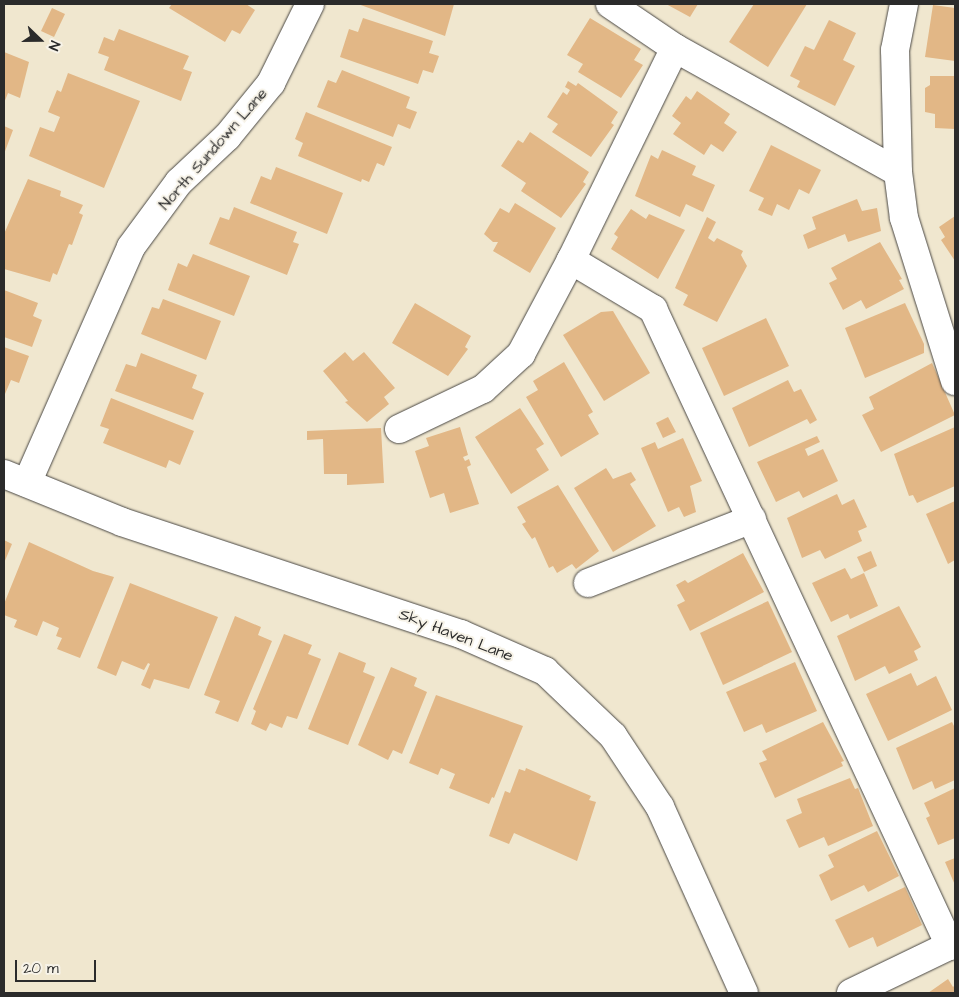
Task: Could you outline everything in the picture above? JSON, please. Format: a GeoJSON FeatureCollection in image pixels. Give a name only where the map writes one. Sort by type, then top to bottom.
{"type":"FeatureCollection","features":[{"type":"Feature","properties":{"kind":"street","name":"North Sundown Lane"},"geometry":{"type":"LineString","coordinates":[[15,479],[131,247],[179,182],[227,137],[271,83],[310,4]]}},
{"type":"Feature","properties":{"kind":"street"},"geometry":{"type":"LineString","coordinates":[[610,4],[675,48],[898,172]]}},
{"type":"Feature","properties":{"kind":"street"},"geometry":{"type":"LineString","coordinates":[[904,4],[896,50],[898,172],[904,218],[955,381]]}},
{"type":"Feature","properties":{"kind":"street"},"geometry":{"type":"LineString","coordinates":[[399,429],[483,389],[521,354],[571,260],[675,48]]}},
{"type":"Feature","properties":{"kind":"street"},"geometry":{"type":"LineString","coordinates":[[571,260],[653,309],[952,945],[851,993]]}},
{"type":"Feature","properties":{"kind":"street","name":"Sky Haven Lane"},"geometry":{"type":"LineString","coordinates":[[15,479],[122,522],[461,634],[545,671],[613,736],[660,807],[744,993]]}},
{"type":"Feature","properties":{"kind":"street"},"geometry":{"type":"LineString","coordinates":[[588,583],[752,519]]}},
{"type":"Feature","properties":{"kind":"building"},"geometry":{"type":"Polygon","coordinates":[[[172,4],[246,4],[255,10],[240,34],[232,30],[225,42],[169,8],[172,4]]]}},
{"type":"Feature","properties":{"kind":"building"},"geometry":{"type":"Polygon","coordinates":[[[358,4],[454,4],[445,36],[358,4]]]}},
{"type":"Feature","properties":{"kind":"building"},"geometry":{"type":"Polygon","coordinates":[[[666,4],[698,4],[690,17],[666,4]]]}},
{"type":"Feature","properties":{"kind":"building"},"geometry":{"type":"Polygon","coordinates":[[[754,4],[807,4],[768,67],[729,42],[754,4]]]}},
{"type":"Feature","properties":{"kind":"building"},"geometry":{"type":"Polygon","coordinates":[[[933,5],[955,8],[955,61],[925,57],[933,5]]]}},
{"type":"Feature","properties":{"kind":"building"},"geometry":{"type":"Polygon","coordinates":[[[52,8],[65,14],[54,37],[41,31],[52,8]]]}},
{"type":"Feature","properties":{"kind":"building"},"geometry":{"type":"Polygon","coordinates":[[[363,18],[433,41],[429,53],[439,56],[433,73],[423,70],[418,84],[340,57],[349,29],[358,32],[363,18]]]}},
{"type":"Feature","properties":{"kind":"building"},"geometry":{"type":"Polygon","coordinates":[[[590,18],[641,49],[634,60],[643,65],[621,98],[578,72],[583,64],[567,55],[590,18]]]}},
{"type":"Feature","properties":{"kind":"building"},"geometry":{"type":"Polygon","coordinates":[[[829,20],[856,33],[843,60],[855,66],[835,106],[797,87],[800,81],[790,76],[805,46],[814,50],[829,20]]]}},
{"type":"Feature","properties":{"kind":"building"},"geometry":{"type":"Polygon","coordinates":[[[119,29],[189,56],[183,69],[192,72],[181,101],[104,70],[109,57],[98,53],[104,37],[114,41],[119,29]]]}},
{"type":"Feature","properties":{"kind":"building"},"geometry":{"type":"Polygon","coordinates":[[[4,52],[29,62],[20,98],[8,93],[4,103],[4,52]]]}},
{"type":"Feature","properties":{"kind":"building"},"geometry":{"type":"Polygon","coordinates":[[[342,70],[410,97],[406,108],[417,112],[410,129],[398,124],[393,137],[317,107],[328,80],[336,83],[342,70]]]}},
{"type":"Feature","properties":{"kind":"building"},"geometry":{"type":"Polygon","coordinates":[[[68,73],[140,101],[104,188],[29,156],[40,127],[54,132],[60,117],[48,112],[57,90],[61,92],[68,73]]]}},
{"type":"Feature","properties":{"kind":"building"},"geometry":{"type":"Polygon","coordinates":[[[930,76],[955,76],[955,129],[935,128],[935,114],[925,112],[925,88],[930,85],[930,76]]]}},
{"type":"Feature","properties":{"kind":"building"},"geometry":{"type":"Polygon","coordinates":[[[568,81],[576,86],[578,83],[618,112],[611,123],[614,125],[591,157],[552,132],[558,124],[547,117],[563,92],[567,95],[570,90],[565,87],[568,81]]]}},
{"type":"Feature","properties":{"kind":"building"},"geometry":{"type":"Polygon","coordinates":[[[697,91],[730,114],[724,123],[737,132],[723,152],[711,144],[704,155],[673,134],[681,123],[672,116],[686,96],[691,100],[697,91]]]}},
{"type":"Feature","properties":{"kind":"building"},"geometry":{"type":"Polygon","coordinates":[[[306,112],[392,147],[384,166],[377,163],[369,182],[362,179],[361,182],[298,156],[303,143],[295,139],[306,112]]]}},
{"type":"Feature","properties":{"kind":"building"},"geometry":{"type":"Polygon","coordinates":[[[4,126],[13,130],[4,154],[4,126]]]}},
{"type":"Feature","properties":{"kind":"building"},"geometry":{"type":"Polygon","coordinates":[[[530,132],[589,172],[583,182],[586,184],[561,218],[521,191],[526,183],[501,166],[518,140],[523,143],[530,132]]]}},
{"type":"Feature","properties":{"kind":"building"},"geometry":{"type":"Polygon","coordinates":[[[771,145],[821,170],[809,194],[799,189],[789,210],[777,204],[772,216],[758,210],[764,198],[749,191],[771,145]]]}},
{"type":"Feature","properties":{"kind":"building"},"geometry":{"type":"Polygon","coordinates":[[[662,150],[696,166],[692,175],[715,185],[703,212],[686,204],[680,217],[635,196],[651,155],[658,159],[662,150]]]}},
{"type":"Feature","properties":{"kind":"building"},"geometry":{"type":"Polygon","coordinates":[[[276,167],[343,193],[327,234],[250,203],[261,176],[271,180],[276,167]]]}},
{"type":"Feature","properties":{"kind":"building"},"geometry":{"type":"Polygon","coordinates":[[[28,179],[61,191],[60,196],[83,205],[79,213],[83,215],[72,245],[69,244],[57,275],[53,273],[50,282],[4,269],[4,234],[28,179]]]}},
{"type":"Feature","properties":{"kind":"building"},"geometry":{"type":"Polygon","coordinates":[[[857,199],[862,211],[877,208],[881,231],[848,242],[845,234],[808,249],[803,235],[816,229],[812,217],[857,199]]]}},
{"type":"Feature","properties":{"kind":"building"},"geometry":{"type":"Polygon","coordinates":[[[515,203],[556,228],[530,273],[493,251],[498,242],[493,242],[484,234],[500,208],[509,213],[515,203]]]}},
{"type":"Feature","properties":{"kind":"building"},"geometry":{"type":"Polygon","coordinates":[[[234,207],[297,232],[293,242],[299,244],[287,275],[209,244],[220,217],[229,220],[234,207]]]}},
{"type":"Feature","properties":{"kind":"building"},"geometry":{"type":"Polygon","coordinates":[[[631,209],[646,219],[649,214],[685,230],[658,279],[611,249],[618,237],[614,234],[631,209]]]}},
{"type":"Feature","properties":{"kind":"building"},"geometry":{"type":"Polygon","coordinates":[[[955,216],[955,261],[941,240],[945,237],[939,227],[955,216]]]}},
{"type":"Feature","properties":{"kind":"building"},"geometry":{"type":"Polygon","coordinates":[[[707,217],[716,222],[708,238],[714,242],[717,238],[743,251],[741,255],[747,266],[717,322],[683,305],[688,295],[675,288],[707,217]]]}},
{"type":"Feature","properties":{"kind":"building"},"geometry":{"type":"Polygon","coordinates":[[[880,242],[902,279],[899,280],[904,289],[866,309],[861,300],[843,310],[829,283],[837,279],[831,268],[880,242]]]}},
{"type":"Feature","properties":{"kind":"building"},"geometry":{"type":"Polygon","coordinates":[[[193,254],[250,276],[234,316],[168,290],[178,263],[187,267],[193,254]]]}},
{"type":"Feature","properties":{"kind":"building"},"geometry":{"type":"Polygon","coordinates":[[[4,290],[38,303],[33,316],[42,320],[32,347],[4,337],[4,290]]]}},
{"type":"Feature","properties":{"kind":"building"},"geometry":{"type":"Polygon","coordinates":[[[163,299],[221,321],[206,360],[141,334],[152,307],[159,309],[163,299]]]}},
{"type":"Feature","properties":{"kind":"building"},"geometry":{"type":"Polygon","coordinates":[[[415,303],[471,336],[465,347],[468,349],[448,376],[392,343],[415,303]]]}},
{"type":"Feature","properties":{"kind":"building"},"geometry":{"type":"Polygon","coordinates":[[[905,303],[924,344],[924,353],[865,378],[845,328],[905,303]]]}},
{"type":"Feature","properties":{"kind":"building"},"geometry":{"type":"Polygon","coordinates":[[[613,311],[650,373],[604,401],[563,335],[601,312],[613,311]]]}},
{"type":"Feature","properties":{"kind":"building"},"geometry":{"type":"Polygon","coordinates":[[[766,318],[789,366],[724,396],[702,348],[766,318]]]}},
{"type":"Feature","properties":{"kind":"building"},"geometry":{"type":"Polygon","coordinates":[[[4,347],[29,356],[19,383],[11,380],[5,394],[4,347]]]}},
{"type":"Feature","properties":{"kind":"building"},"geometry":{"type":"Polygon","coordinates":[[[345,352],[353,361],[364,352],[395,388],[384,397],[389,404],[367,422],[345,402],[348,401],[323,371],[345,352]]]}},
{"type":"Feature","properties":{"kind":"building"},"geometry":{"type":"Polygon","coordinates":[[[141,353],[197,375],[192,388],[204,393],[193,420],[115,391],[126,364],[136,367],[141,353]]]}},
{"type":"Feature","properties":{"kind":"building"},"geometry":{"type":"Polygon","coordinates":[[[564,362],[593,412],[588,415],[599,434],[561,457],[526,397],[538,390],[533,381],[564,362]]]}},
{"type":"Feature","properties":{"kind":"building"},"geometry":{"type":"Polygon","coordinates":[[[932,363],[955,415],[881,452],[862,415],[874,409],[869,397],[932,363]]]}},
{"type":"Feature","properties":{"kind":"building"},"geometry":{"type":"Polygon","coordinates":[[[788,380],[794,392],[801,389],[817,420],[810,424],[807,419],[749,447],[732,408],[788,380]]]}},
{"type":"Feature","properties":{"kind":"building"},"geometry":{"type":"Polygon","coordinates":[[[111,398],[194,431],[180,465],[169,460],[166,468],[103,443],[109,429],[100,426],[111,398]]]}},
{"type":"Feature","properties":{"kind":"building"},"geometry":{"type":"Polygon","coordinates":[[[520,408],[544,444],[536,449],[549,470],[511,494],[475,437],[520,408]]]}},
{"type":"Feature","properties":{"kind":"building"},"geometry":{"type":"Polygon","coordinates":[[[668,417],[676,432],[663,438],[656,423],[668,417]]]}},
{"type":"Feature","properties":{"kind":"building"},"geometry":{"type":"Polygon","coordinates":[[[460,427],[468,455],[463,457],[465,461],[469,459],[471,465],[467,467],[479,504],[450,513],[444,493],[430,498],[415,451],[429,446],[426,438],[460,427]]]}},
{"type":"Feature","properties":{"kind":"building"},"geometry":{"type":"Polygon","coordinates":[[[955,427],[955,486],[917,503],[913,495],[909,496],[894,454],[955,427]]]}},
{"type":"Feature","properties":{"kind":"building"},"geometry":{"type":"Polygon","coordinates":[[[381,428],[384,483],[347,485],[347,474],[324,474],[323,439],[307,440],[307,431],[381,428]]]}},
{"type":"Feature","properties":{"kind":"building"},"geometry":{"type":"Polygon","coordinates":[[[817,436],[820,442],[805,449],[808,456],[823,449],[838,481],[803,498],[799,491],[776,502],[757,462],[817,436]]]}},
{"type":"Feature","properties":{"kind":"building"},"geometry":{"type":"Polygon","coordinates":[[[683,438],[702,481],[690,486],[696,512],[684,517],[679,507],[668,512],[641,448],[655,442],[658,449],[683,438]]]}},
{"type":"Feature","properties":{"kind":"building"},"geometry":{"type":"Polygon","coordinates":[[[606,468],[613,479],[631,472],[636,480],[630,484],[656,526],[613,552],[574,488],[606,468]]]}},
{"type":"Feature","properties":{"kind":"building"},"geometry":{"type":"Polygon","coordinates":[[[558,485],[599,551],[576,569],[572,564],[557,573],[553,566],[549,568],[535,537],[532,539],[522,524],[526,522],[517,507],[558,485]]]}},
{"type":"Feature","properties":{"kind":"building"},"geometry":{"type":"Polygon","coordinates":[[[837,494],[842,505],[854,499],[867,527],[858,531],[862,541],[825,559],[820,550],[802,558],[787,518],[837,494]]]}},
{"type":"Feature","properties":{"kind":"building"},"geometry":{"type":"Polygon","coordinates":[[[955,501],[955,560],[948,564],[926,514],[955,501]]]}},
{"type":"Feature","properties":{"kind":"building"},"geometry":{"type":"Polygon","coordinates":[[[4,540],[12,544],[4,563],[4,540]]]}},
{"type":"Feature","properties":{"kind":"building"},"geometry":{"type":"Polygon","coordinates":[[[29,542],[93,571],[114,577],[80,658],[57,649],[62,638],[56,636],[59,628],[43,621],[37,636],[14,627],[17,620],[4,615],[4,604],[29,542]]]}},
{"type":"Feature","properties":{"kind":"building"},"geometry":{"type":"Polygon","coordinates":[[[871,551],[877,566],[864,572],[857,557],[871,551]]]}},
{"type":"Feature","properties":{"kind":"building"},"geometry":{"type":"Polygon","coordinates":[[[743,553],[764,592],[690,631],[677,605],[685,601],[676,585],[685,580],[688,583],[743,553]]]}},
{"type":"Feature","properties":{"kind":"building"},"geometry":{"type":"Polygon","coordinates":[[[845,568],[851,579],[864,573],[878,606],[850,619],[848,614],[831,622],[812,583],[845,568]]]}},
{"type":"Feature","properties":{"kind":"building"},"geometry":{"type":"Polygon","coordinates":[[[130,583],[218,617],[189,689],[154,679],[150,689],[141,685],[150,664],[148,663],[144,670],[122,661],[116,676],[97,668],[130,583]]]}},
{"type":"Feature","properties":{"kind":"building"},"geometry":{"type":"Polygon","coordinates":[[[768,601],[792,652],[723,685],[700,633],[768,601]]]}},
{"type":"Feature","properties":{"kind":"building"},"geometry":{"type":"Polygon","coordinates":[[[899,606],[921,647],[914,651],[918,660],[889,674],[885,666],[855,681],[837,636],[899,606]]]}},
{"type":"Feature","properties":{"kind":"building"},"geometry":{"type":"Polygon","coordinates":[[[235,616],[261,627],[258,635],[272,641],[238,722],[215,713],[220,701],[204,695],[235,616]]]}},
{"type":"Feature","properties":{"kind":"building"},"geometry":{"type":"Polygon","coordinates":[[[284,634],[312,645],[308,654],[321,659],[297,719],[287,716],[282,728],[270,723],[266,731],[251,724],[256,711],[253,709],[284,634]]]}},
{"type":"Feature","properties":{"kind":"building"},"geometry":{"type":"Polygon","coordinates":[[[339,652],[366,663],[363,672],[375,677],[348,745],[308,729],[339,652]]]}},
{"type":"Feature","properties":{"kind":"building"},"geometry":{"type":"Polygon","coordinates":[[[795,662],[817,711],[766,733],[762,724],[744,732],[726,692],[795,662]]]}},
{"type":"Feature","properties":{"kind":"building"},"geometry":{"type":"Polygon","coordinates":[[[391,667],[417,678],[414,686],[427,692],[402,754],[393,750],[388,760],[358,745],[391,667]]]}},
{"type":"Feature","properties":{"kind":"building"},"geometry":{"type":"Polygon","coordinates":[[[911,673],[917,686],[936,676],[952,710],[888,741],[866,694],[911,673]]]}},
{"type":"Feature","properties":{"kind":"building"},"geometry":{"type":"Polygon","coordinates":[[[436,695],[523,726],[494,798],[492,797],[489,804],[449,788],[455,774],[441,768],[438,775],[409,763],[436,695]]]}},
{"type":"Feature","properties":{"kind":"building"},"geometry":{"type":"Polygon","coordinates":[[[823,722],[844,761],[841,762],[843,766],[775,798],[759,763],[767,760],[762,751],[823,722]]]}},
{"type":"Feature","properties":{"kind":"building"},"geometry":{"type":"Polygon","coordinates":[[[952,722],[955,728],[955,780],[935,789],[932,781],[913,790],[896,748],[952,722]]]}},
{"type":"Feature","properties":{"kind":"building"},"geometry":{"type":"Polygon","coordinates":[[[526,768],[591,796],[589,800],[596,802],[577,861],[514,833],[509,844],[489,836],[505,791],[510,793],[519,769],[525,771],[526,768]]]}},
{"type":"Feature","properties":{"kind":"building"},"geometry":{"type":"Polygon","coordinates":[[[850,778],[855,789],[858,788],[873,826],[828,846],[824,837],[799,848],[786,820],[802,813],[797,799],[850,778]]]}},
{"type":"Feature","properties":{"kind":"building"},"geometry":{"type":"Polygon","coordinates":[[[955,788],[955,838],[938,845],[926,818],[930,816],[924,803],[955,788]]]}},
{"type":"Feature","properties":{"kind":"building"},"geometry":{"type":"Polygon","coordinates":[[[877,831],[899,876],[868,892],[864,885],[831,901],[819,875],[834,867],[828,855],[877,831]]]}},
{"type":"Feature","properties":{"kind":"building"},"geometry":{"type":"Polygon","coordinates":[[[955,858],[955,885],[945,862],[955,858]]]}},
{"type":"Feature","properties":{"kind":"building"},"geometry":{"type":"Polygon","coordinates":[[[905,887],[922,925],[877,947],[873,937],[849,948],[835,920],[905,887]]]}},
{"type":"Feature","properties":{"kind":"building"},"geometry":{"type":"Polygon","coordinates":[[[948,979],[953,987],[955,985],[955,993],[928,993],[948,979]]]}}]}
